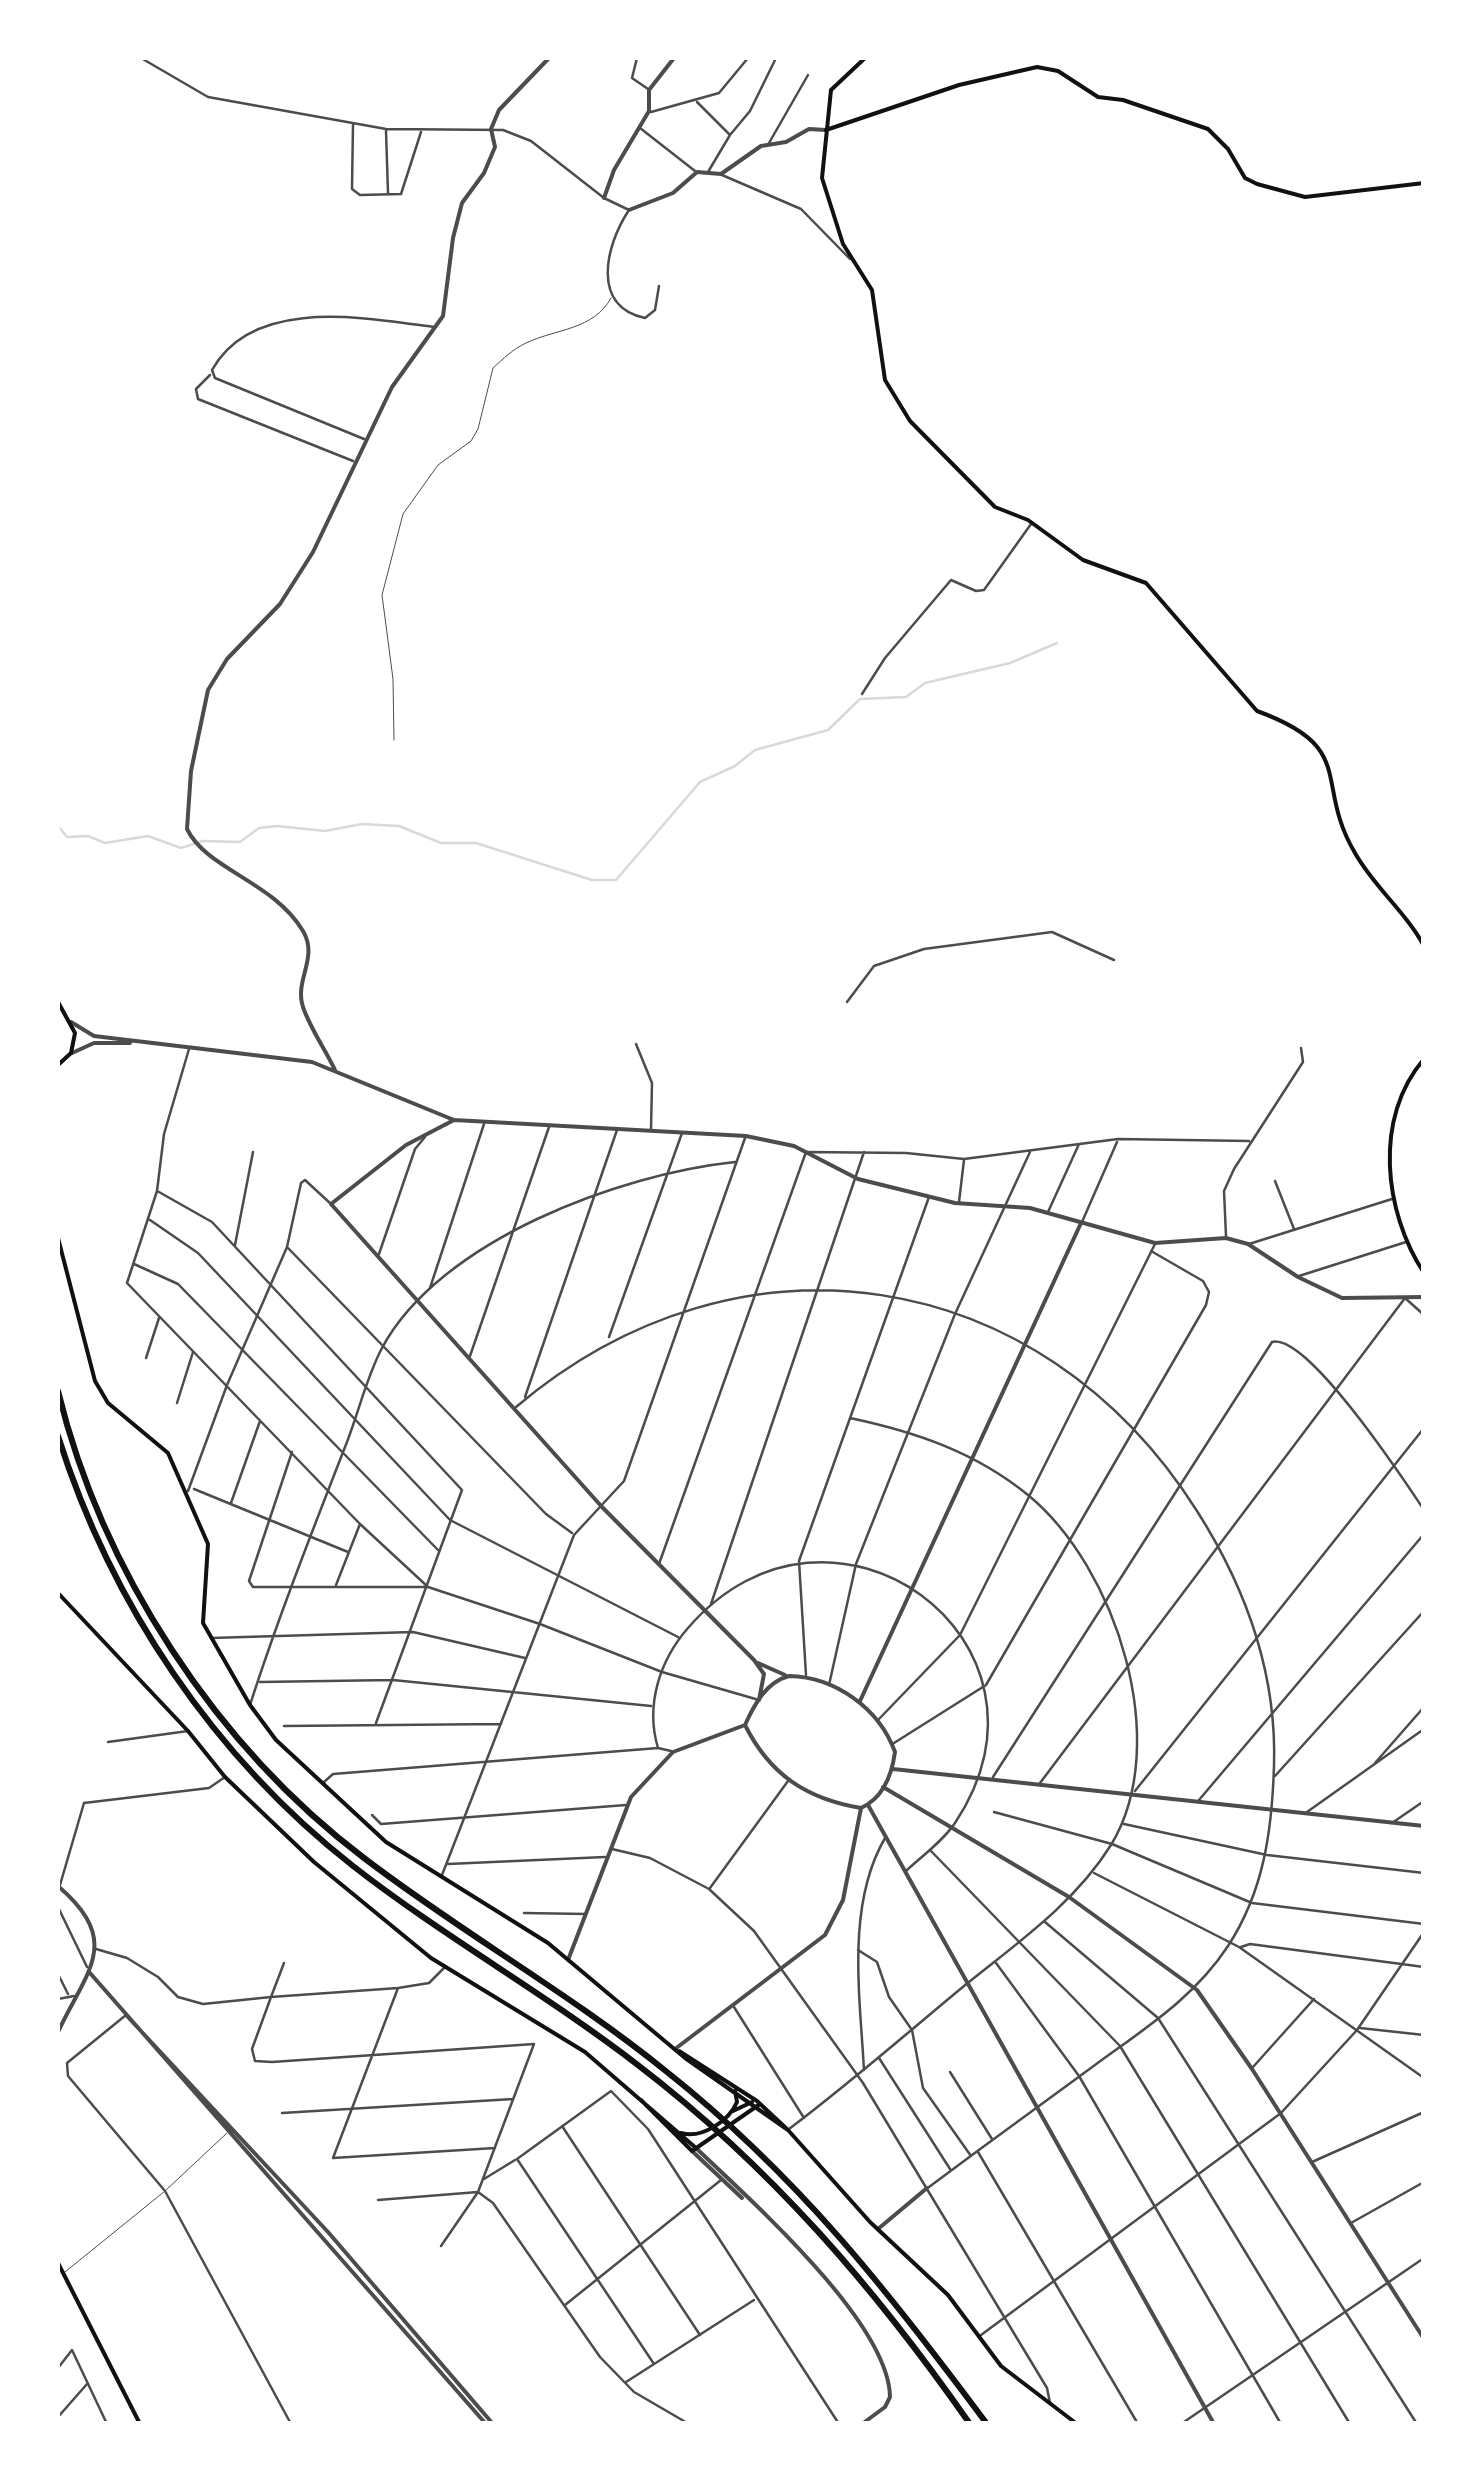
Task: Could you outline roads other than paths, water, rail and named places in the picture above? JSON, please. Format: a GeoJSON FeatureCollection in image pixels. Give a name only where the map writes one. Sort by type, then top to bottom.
{"type":"FeatureCollection","features":[{"type":"Feature","properties":{"kind":"highway"},"geometry":{"type":"LineString","coordinates":[[58,1391],[98,1510],[135,1586],[189,1676],[270,1772],[362,1857],[615,2032],[734,2128],[823,2214],[881,2281],[987,2424]]}},
{"type":"Feature","properties":{"kind":"highway"},"geometry":{"type":"LineString","coordinates":[[58,1436],[95,1532],[138,1618],[197,1706],[258,1779],[352,1865],[637,2064],[722,2136],[848,2262],[920,2352],[970,2424]]}},
{"type":"Feature","properties":{"kind":"main road"},"geometry":{"type":"LineString","coordinates":[[865,58],[831,90],[822,178],[842,244],[872,290],[885,380],[910,421],[996,506],[1032,522],[1083,560],[1146,583],[1257,712],[1284,721],[1322,748],[1352,850],[1424,946]]}},
{"type":"Feature","properties":{"kind":"main road"},"geometry":{"type":"LineString","coordinates":[[826,130],[958,85],[1037,67],[1058,71],[1098,97],[1123,100],[1208,129],[1228,149],[1246,178],[1257,184],[1305,197],[1424,182]]}},
{"type":"Feature","properties":{"kind":"main road"},"geometry":{"type":"LineString","coordinates":[[58,1002],[75,1033],[72,1053],[58,1065]]}},
{"type":"Feature","properties":{"kind":"main road"},"geometry":{"type":"LineString","coordinates":[[58,1011],[68,1018]]}},
{"type":"Feature","properties":{"kind":"main road"},"geometry":{"type":"LineString","coordinates":[[1424,1059],[1409,1079],[1389,1154],[1392,1199],[1406,1242],[1424,1273]]}},
{"type":"Feature","properties":{"kind":"main road"},"geometry":{"type":"LineString","coordinates":[[58,1238],[95,1381],[108,1403],[168,1453],[190,1490],[208,1544],[200,1611],[210,1638],[250,1706],[276,1740],[386,1842],[514,1919],[675,2049],[788,2130]]}},
{"type":"Feature","properties":{"kind":"main road"},"geometry":{"type":"LineString","coordinates":[[58,1592],[188,1731],[225,1777],[314,1862],[444,1967],[564,2037],[680,2133],[688,2144]]}},
{"type":"Feature","properties":{"kind":"main road"},"geometry":{"type":"LineString","coordinates":[[675,2049],[788,2130],[878,2229],[948,2295],[1001,2366],[1078,2424]]}},
{"type":"Feature","properties":{"kind":"main road"},"geometry":{"type":"LineString","coordinates":[[730,2114],[737,2102],[735,2091]]}},
{"type":"Feature","properties":{"kind":"main road"},"geometry":{"type":"LineString","coordinates":[[640,2099],[694,2150],[756,2104]]}},
{"type":"Feature","properties":{"kind":"main road"},"geometry":{"type":"LineString","coordinates":[[688,2144],[730,2114],[756,2104]]}},
{"type":"Feature","properties":{"kind":"main road"},"geometry":{"type":"LineString","coordinates":[[747,2114],[768,2117]]}},
{"type":"Feature","properties":{"kind":"main road"},"geometry":{"type":"LineString","coordinates":[[680,2133],[701,2134]]}},
{"type":"Feature","properties":{"kind":"main road"},"geometry":{"type":"LineString","coordinates":[[58,2263],[140,2424]]}},
{"type":"Feature","properties":{"kind":"street"},"geometry":{"type":"LineString","coordinates":[[141,58],[208,96],[386,129],[491,130],[531,141],[604,198],[629,210]]}},
{"type":"Feature","properties":{"kind":"street"},"geometry":{"type":"LineString","coordinates":[[336,1070],[302,1005],[311,954],[302,929],[266,889],[196,843],[187,829],[191,770],[208,690],[227,658],[280,604],[314,552],[353,461],[392,387],[443,316],[462,203],[484,173],[495,148],[491,130],[499,110],[549,58]]}},
{"type":"Feature","properties":{"kind":"street"},"geometry":{"type":"LineString","coordinates":[[637,58],[632,78],[649,90]]}},
{"type":"Feature","properties":{"kind":"street"},"geometry":{"type":"LineString","coordinates":[[604,198],[614,170],[649,111],[649,90],[674,58]]}},
{"type":"Feature","properties":{"kind":"street"},"geometry":{"type":"LineString","coordinates":[[649,111],[656,114],[729,86],[748,58]]}},
{"type":"Feature","properties":{"kind":"street"},"geometry":{"type":"LineString","coordinates":[[708,172],[730,135],[750,112],[776,58]]}},
{"type":"Feature","properties":{"kind":"street"},"geometry":{"type":"LineString","coordinates":[[768,145],[808,76]]}},
{"type":"Feature","properties":{"kind":"street"},"geometry":{"type":"LineString","coordinates":[[696,100],[730,135]]}},
{"type":"Feature","properties":{"kind":"street"},"geometry":{"type":"LineString","coordinates":[[353,122],[352,188],[360,195],[403,191],[422,131]]}},
{"type":"Feature","properties":{"kind":"street"},"geometry":{"type":"LineString","coordinates":[[640,128],[696,172],[721,174],[801,209],[855,264]]}},
{"type":"Feature","properties":{"kind":"street"},"geometry":{"type":"LineString","coordinates":[[386,129],[388,195]]}},
{"type":"Feature","properties":{"kind":"street"},"geometry":{"type":"LineString","coordinates":[[721,174],[742,155],[786,142],[809,129],[826,130]]}},
{"type":"Feature","properties":{"kind":"street"},"geometry":{"type":"LineString","coordinates":[[659,286],[655,310],[645,318],[624,311],[606,286],[611,248],[629,210],[673,193],[696,172]]}},
{"type":"Feature","properties":{"kind":"street"},"geometry":{"type":"LineString","coordinates":[[353,461],[198,398],[196,388],[212,374],[232,346],[282,322],[349,318],[436,327]]}},
{"type":"Feature","properties":{"kind":"street"},"geometry":{"type":"LineString","coordinates":[[212,374],[364,439]]}},
{"type":"Feature","properties":{"kind":"street"},"geometry":{"type":"LineString","coordinates":[[862,694],[878,666],[951,580],[976,591],[984,590],[1032,522]]}},
{"type":"Feature","properties":{"kind":"street"},"geometry":{"type":"LineString","coordinates":[[847,1002],[874,966],[924,949],[1052,932],[1114,960]]}},
{"type":"Feature","properties":{"kind":"street"},"geometry":{"type":"LineString","coordinates":[[68,1018],[87,1034],[283,1056],[336,1070],[454,1120],[746,1136],[806,1152],[858,1179],[929,1197],[1048,1212],[1155,1243],[1226,1238],[1248,1244],[1298,1277],[1342,1298],[1424,1297]]}},
{"type":"Feature","properties":{"kind":"street"},"geometry":{"type":"LineString","coordinates":[[72,1053],[94,1043],[154,1044]]}},
{"type":"Feature","properties":{"kind":"street"},"geometry":{"type":"LineString","coordinates":[[636,1044],[652,1083],[651,1129]]}},
{"type":"Feature","properties":{"kind":"street"},"geometry":{"type":"LineString","coordinates":[[190,1048],[164,1134],[157,1191],[127,1282],[360,1524],[428,1588]]}},
{"type":"Feature","properties":{"kind":"street"},"geometry":{"type":"LineString","coordinates":[[1226,1238],[1224,1191],[1250,1141],[1303,1062],[1302,1048]]}},
{"type":"Feature","properties":{"kind":"street"},"geometry":{"type":"LineString","coordinates":[[331,1204],[357,1180],[454,1120]]}},
{"type":"Feature","properties":{"kind":"street"},"geometry":{"type":"LineString","coordinates":[[430,1289],[484,1124]]}},
{"type":"Feature","properties":{"kind":"street"},"geometry":{"type":"LineString","coordinates":[[470,1356],[549,1126]]}},
{"type":"Feature","properties":{"kind":"street"},"geometry":{"type":"LineString","coordinates":[[524,1401],[617,1128]]}},
{"type":"Feature","properties":{"kind":"street"},"geometry":{"type":"LineString","coordinates":[[608,1341],[682,1132]]}},
{"type":"Feature","properties":{"kind":"street"},"geometry":{"type":"LineString","coordinates":[[378,1256],[415,1148],[428,1133]]}},
{"type":"Feature","properties":{"kind":"street"},"geometry":{"type":"LineString","coordinates":[[441,1878],[574,1535],[624,1481],[746,1136]]}},
{"type":"Feature","properties":{"kind":"street"},"geometry":{"type":"LineString","coordinates":[[806,1152],[865,1151],[964,1159],[1118,1139],[1250,1141]]}},
{"type":"Feature","properties":{"kind":"street"},"geometry":{"type":"LineString","coordinates":[[860,1701],[1118,1139]]}},
{"type":"Feature","properties":{"kind":"street"},"geometry":{"type":"LineString","coordinates":[[1048,1212],[1080,1142]]}},
{"type":"Feature","properties":{"kind":"street"},"geometry":{"type":"LineString","coordinates":[[708,1607],[865,1151]]}},
{"type":"Feature","properties":{"kind":"street"},"geometry":{"type":"LineString","coordinates":[[829,1686],[856,1564],[955,1314],[1030,1151]]}},
{"type":"Feature","properties":{"kind":"street"},"geometry":{"type":"LineString","coordinates":[[234,1247],[253,1152]]}},
{"type":"Feature","properties":{"kind":"street"},"geometry":{"type":"LineString","coordinates":[[658,1565],[806,1152]]}},
{"type":"Feature","properties":{"kind":"street"},"geometry":{"type":"LineString","coordinates":[[959,1203],[964,1159]]}},
{"type":"Feature","properties":{"kind":"street"},"geometry":{"type":"LineString","coordinates":[[250,1706],[383,1346],[420,1300],[515,1230],[594,1194],[668,1172],[736,1162]]}},
{"type":"Feature","properties":{"kind":"street"},"geometry":{"type":"LineString","coordinates":[[348,1552],[190,1490],[227,1385],[287,1248],[300,1183],[305,1180],[420,1300],[602,1507],[658,1565],[708,1607],[764,1674],[759,1700]]}},
{"type":"Feature","properties":{"kind":"street"},"geometry":{"type":"LineString","coordinates":[[1275,1181],[1294,1229]]}},
{"type":"Feature","properties":{"kind":"street"},"geometry":{"type":"LineString","coordinates":[[157,1191],[196,1211],[234,1247],[462,1490],[413,1632],[376,1723]]}},
{"type":"Feature","properties":{"kind":"street"},"geometry":{"type":"LineString","coordinates":[[806,1676],[799,1562],[929,1197]]}},
{"type":"Feature","properties":{"kind":"street"},"geometry":{"type":"LineString","coordinates":[[1248,1244],[1392,1199]]}},
{"type":"Feature","properties":{"kind":"street"},"geometry":{"type":"LineString","coordinates":[[148,1218],[198,1253],[450,1520],[680,1638]]}},
{"type":"Feature","properties":{"kind":"street"},"geometry":{"type":"LineString","coordinates":[[1298,1277],[1406,1242]]}},
{"type":"Feature","properties":{"kind":"street"},"geometry":{"type":"LineString","coordinates":[[880,1720],[960,1635],[1155,1243]]}},
{"type":"Feature","properties":{"kind":"street"},"geometry":{"type":"LineString","coordinates":[[287,1248],[546,1514],[574,1535]]}},
{"type":"Feature","properties":{"kind":"street"},"geometry":{"type":"LineString","coordinates":[[892,1744],[986,1685],[1206,1305],[1209,1292],[1203,1281],[1151,1251]]}},
{"type":"Feature","properties":{"kind":"street"},"geometry":{"type":"LineString","coordinates":[[134,1264],[178,1284],[439,1551]]}},
{"type":"Feature","properties":{"kind":"street"},"geometry":{"type":"LineString","coordinates":[[515,1408],[608,1341],[685,1308],[756,1293],[820,1290],[893,1298],[955,1314],[1026,1344],[1088,1384],[1135,1427],[1181,1486],[1219,1546],[1256,1636],[1276,1712],[1273,1810],[1267,1856],[1252,1903],[1230,1944],[1197,1990],[926,2188],[878,2229]]}},
{"type":"Feature","properties":{"kind":"street"},"geometry":{"type":"LineString","coordinates":[[1405,1298],[1424,1315]]}},
{"type":"Feature","properties":{"kind":"street"},"geometry":{"type":"LineString","coordinates":[[1040,1784],[1405,1298]]}},
{"type":"Feature","properties":{"kind":"street"},"geometry":{"type":"LineString","coordinates":[[146,1358],[159,1318]]}},
{"type":"Feature","properties":{"kind":"street"},"geometry":{"type":"LineString","coordinates":[[992,1778],[1266,1349],[1279,1340],[1338,1392],[1424,1510]]}},
{"type":"Feature","properties":{"kind":"street"},"geometry":{"type":"LineString","coordinates":[[177,1404],[193,1351]]}},
{"type":"Feature","properties":{"kind":"street"},"geometry":{"type":"LineString","coordinates":[[788,2130],[1021,1942],[1069,1897],[1112,1844],[1132,1794],[1136,1726],[1128,1668],[1106,1602],[1070,1541],[1030,1496],[973,1457],[910,1430],[850,1418]]}},
{"type":"Feature","properties":{"kind":"street"},"geometry":{"type":"LineString","coordinates":[[231,1504],[261,1420]]}},
{"type":"Feature","properties":{"kind":"street"},"geometry":{"type":"LineString","coordinates":[[1132,1794],[1424,1428]]}},
{"type":"Feature","properties":{"kind":"street"},"geometry":{"type":"LineString","coordinates":[[292,1451],[249,1581],[253,1587],[428,1588],[540,1624],[662,1672],[759,1700]]}},
{"type":"Feature","properties":{"kind":"street"},"geometry":{"type":"LineString","coordinates":[[335,1586],[360,1524]]}},
{"type":"Feature","properties":{"kind":"street"},"geometry":{"type":"LineString","coordinates":[[1198,1801],[1424,1534]]}},
{"type":"Feature","properties":{"kind":"street"},"geometry":{"type":"LineString","coordinates":[[658,1748],[652,1706],[662,1672],[680,1638],[708,1607],[751,1578],[799,1562],[856,1564],[913,1586],[960,1635],[986,1685],[989,1728],[980,1777],[952,1828],[905,1872]]}},
{"type":"Feature","properties":{"kind":"street"},"geometry":{"type":"LineString","coordinates":[[1274,1777],[1424,1611]]}},
{"type":"Feature","properties":{"kind":"street"},"geometry":{"type":"LineString","coordinates":[[210,1638],[413,1632],[527,1658]]}},
{"type":"Feature","properties":{"kind":"street"},"geometry":{"type":"LineString","coordinates":[[744,1725],[768,1764],[816,1798],[862,1808],[883,1787],[893,1769],[892,1744],[880,1720],[860,1701],[806,1676],[771,1672],[754,1660]]}},
{"type":"Feature","properties":{"kind":"street"},"geometry":{"type":"LineString","coordinates":[[568,1960],[627,1804],[672,1752],[744,1725],[775,1680],[790,1676]]}},
{"type":"Feature","properties":{"kind":"street"},"geometry":{"type":"LineString","coordinates":[[258,1682],[393,1680],[652,1706]]}},
{"type":"Feature","properties":{"kind":"street"},"geometry":{"type":"LineString","coordinates":[[1369,1770],[1424,1708]]}},
{"type":"Feature","properties":{"kind":"street"},"geometry":{"type":"LineString","coordinates":[[284,1726],[501,1724]]}},
{"type":"Feature","properties":{"kind":"street"},"geometry":{"type":"LineString","coordinates":[[1305,1813],[1424,1729]]}},
{"type":"Feature","properties":{"kind":"street"},"geometry":{"type":"LineString","coordinates":[[108,1742],[188,1731]]}},
{"type":"Feature","properties":{"kind":"street"},"geometry":{"type":"LineString","coordinates":[[322,1784],[333,1774],[658,1748],[672,1752]]}},
{"type":"Feature","properties":{"kind":"street"},"geometry":{"type":"LineString","coordinates":[[893,1769],[1424,1826]]}},
{"type":"Feature","properties":{"kind":"street"},"geometry":{"type":"LineString","coordinates":[[58,2032],[90,1973],[96,1950],[93,1928],[58,1886],[84,1802],[209,1788],[225,1777]]}},
{"type":"Feature","properties":{"kind":"street"},"geometry":{"type":"LineString","coordinates":[[709,1889],[788,1781]]}},
{"type":"Feature","properties":{"kind":"street"},"geometry":{"type":"LineString","coordinates":[[883,1787],[1069,1897],[1197,1990],[1252,2068],[1424,2339]]}},
{"type":"Feature","properties":{"kind":"street"},"geometry":{"type":"LineString","coordinates":[[1392,1823],[1424,1800]]}},
{"type":"Feature","properties":{"kind":"street"},"geometry":{"type":"LineString","coordinates":[[372,1816],[381,1824],[627,1804]]}},
{"type":"Feature","properties":{"kind":"street"},"geometry":{"type":"LineString","coordinates":[[868,1805],[1214,2424]]}},
{"type":"Feature","properties":{"kind":"street"},"geometry":{"type":"LineString","coordinates":[[675,2049],[818,1942],[835,1919],[862,1808]]}},
{"type":"Feature","properties":{"kind":"street"},"geometry":{"type":"LineString","coordinates":[[994,1812],[1112,1844],[1252,1903],[1424,1924]]}},
{"type":"Feature","properties":{"kind":"street"},"geometry":{"type":"LineString","coordinates":[[1122,1823],[1267,1856],[1424,1873]]}},
{"type":"Feature","properties":{"kind":"street"},"geometry":{"type":"LineString","coordinates":[[864,2070],[858,1950],[869,1880],[886,1837]]}},
{"type":"Feature","properties":{"kind":"street"},"geometry":{"type":"LineString","coordinates":[[612,1849],[650,1858],[709,1889],[734,1909],[862,2082],[1047,2388],[1050,2404]]}},
{"type":"Feature","properties":{"kind":"street"},"geometry":{"type":"LineString","coordinates":[[930,1849],[1120,2046],[1350,2424]]}},
{"type":"Feature","properties":{"kind":"street"},"geometry":{"type":"LineString","coordinates":[[446,1864],[609,1856]]}},
{"type":"Feature","properties":{"kind":"street"},"geometry":{"type":"LineString","coordinates":[[1092,1872],[1240,1947],[1424,2078]]}},
{"type":"Feature","properties":{"kind":"street"},"geometry":{"type":"LineString","coordinates":[[58,1906],[90,1973],[489,2424]]}},
{"type":"Feature","properties":{"kind":"street"},"geometry":{"type":"LineString","coordinates":[[524,1913],[586,1914]]}},
{"type":"Feature","properties":{"kind":"street"},"geometry":{"type":"LineString","coordinates":[[1044,1921],[1158,2018],[1417,2424]]}},
{"type":"Feature","properties":{"kind":"street"},"geometry":{"type":"LineString","coordinates":[[978,2338],[1280,2113],[1358,2029],[1424,1932]]}},
{"type":"Feature","properties":{"kind":"street"},"geometry":{"type":"LineString","coordinates":[[1240,1947],[1250,1944],[1424,1966]]}},
{"type":"Feature","properties":{"kind":"street"},"geometry":{"type":"LineString","coordinates":[[96,1950],[126,1958],[158,1976],[178,1997],[203,2004],[398,1988],[429,1983],[444,1967]]}},
{"type":"Feature","properties":{"kind":"street"},"geometry":{"type":"LineString","coordinates":[[858,1950],[877,1962],[888,1997],[912,2030],[923,2088],[971,2156]]}},
{"type":"Feature","properties":{"kind":"street"},"geometry":{"type":"LineString","coordinates":[[995,1962],[1080,2076],[1281,2424]]}},
{"type":"Feature","properties":{"kind":"street"},"geometry":{"type":"LineString","coordinates":[[284,1963],[252,2049],[254,2061],[534,2044],[484,2179],[441,2246]]}},
{"type":"Feature","properties":{"kind":"street"},"geometry":{"type":"LineString","coordinates":[[58,1974],[68,1994]]}},
{"type":"Feature","properties":{"kind":"street"},"geometry":{"type":"LineString","coordinates":[[398,1988],[332,2158],[496,2148]]}},
{"type":"Feature","properties":{"kind":"street"},"geometry":{"type":"LineString","coordinates":[[58,2000],[68,1994],[75,1996]]}},
{"type":"Feature","properties":{"kind":"street"},"geometry":{"type":"LineString","coordinates":[[1252,2068],[1314,2000]]}},
{"type":"Feature","properties":{"kind":"street"},"geometry":{"type":"LineString","coordinates":[[733,2006],[804,2118]]}},
{"type":"Feature","properties":{"kind":"street"},"geometry":{"type":"LineString","coordinates":[[126,2015],[68,2063],[68,2076],[165,2191],[291,2424]]}},
{"type":"Feature","properties":{"kind":"street"},"geometry":{"type":"LineString","coordinates":[[1358,2029],[1424,2035]]}},
{"type":"Feature","properties":{"kind":"street"},"geometry":{"type":"LineString","coordinates":[[879,2057],[951,2170]]}},
{"type":"Feature","properties":{"kind":"street"},"geometry":{"type":"LineString","coordinates":[[950,2072],[992,2140]]}},
{"type":"Feature","properties":{"kind":"street"},"geometry":{"type":"LineString","coordinates":[[484,2179],[612,2091],[632,2109],[840,2424]]}},
{"type":"Feature","properties":{"kind":"street"},"geometry":{"type":"LineString","coordinates":[[282,2113],[514,2099]]}},
{"type":"Feature","properties":{"kind":"street"},"geometry":{"type":"LineString","coordinates":[[632,2109],[640,2099]]}},
{"type":"Feature","properties":{"kind":"street"},"geometry":{"type":"LineString","coordinates":[[1312,2162],[1424,2112]]}},
{"type":"Feature","properties":{"kind":"street"},"geometry":{"type":"LineString","coordinates":[[561,2125],[700,2334]]}},
{"type":"Feature","properties":{"kind":"street"},"geometry":{"type":"LineString","coordinates":[[708,2160],[710,2138]]}},
{"type":"Feature","properties":{"kind":"street"},"geometry":{"type":"LineString","coordinates":[[694,2150],[847,2303],[878,2354],[890,2397],[885,2407],[862,2424]]}},
{"type":"Feature","properties":{"kind":"street"},"geometry":{"type":"LineString","coordinates":[[694,2150],[721,2180],[757,2210]]}},
{"type":"Feature","properties":{"kind":"street"},"geometry":{"type":"LineString","coordinates":[[978,2151],[1138,2424]]}},
{"type":"Feature","properties":{"kind":"street"},"geometry":{"type":"LineString","coordinates":[[517,2159],[654,2364]]}},
{"type":"Feature","properties":{"kind":"street"},"geometry":{"type":"LineString","coordinates":[[564,2306],[721,2180]]}},
{"type":"Feature","properties":{"kind":"street"},"geometry":{"type":"LineString","coordinates":[[1350,2224],[1424,2182]]}},
{"type":"Feature","properties":{"kind":"street"},"geometry":{"type":"LineString","coordinates":[[378,2200],[478,2192],[493,2203],[564,2306],[625,2382],[689,2424]]}},
{"type":"Feature","properties":{"kind":"street"},"geometry":{"type":"LineString","coordinates":[[1181,2424],[1424,2258]]}},
{"type":"Feature","properties":{"kind":"street"},"geometry":{"type":"LineString","coordinates":[[625,2382],[756,2300]]}},
{"type":"Feature","properties":{"kind":"street"},"geometry":{"type":"LineString","coordinates":[[58,2368],[72,2350],[107,2424]]}},
{"type":"Feature","properties":{"kind":"street"},"geometry":{"type":"LineString","coordinates":[[58,2416],[88,2383]]}},
{"type":"Feature","properties":{"kind":"street"},"geometry":{"type":"LineString","coordinates":[[95,2424],[102,2414]]}},
{"type":"Feature","properties":{"kind":"lane"},"geometry":{"type":"LineString","coordinates":[[394,740],[392,678],[382,595],[403,514],[438,465],[471,441],[478,429],[492,368],[526,343],[589,321],[604,311],[611,298]]}},
{"type":"Feature","properties":{"kind":"lane"},"geometry":{"type":"LineString","coordinates":[[62,2274],[165,2191],[230,2130]]}},
{"type":"Feature","properties":{"kind":"waterway"},"geometry":{"type":"LineString","coordinates":[[58,826],[67,837],[88,836],[105,843],[148,836],[181,848],[203,841],[240,842],[259,828],[277,826],[325,831],[362,824],[399,826],[441,843],[476,843],[592,880],[616,880],[700,782],[735,766],[755,750],[828,730],[860,699],[906,697],[925,683],[1010,663],[1057,643]]}}]}
